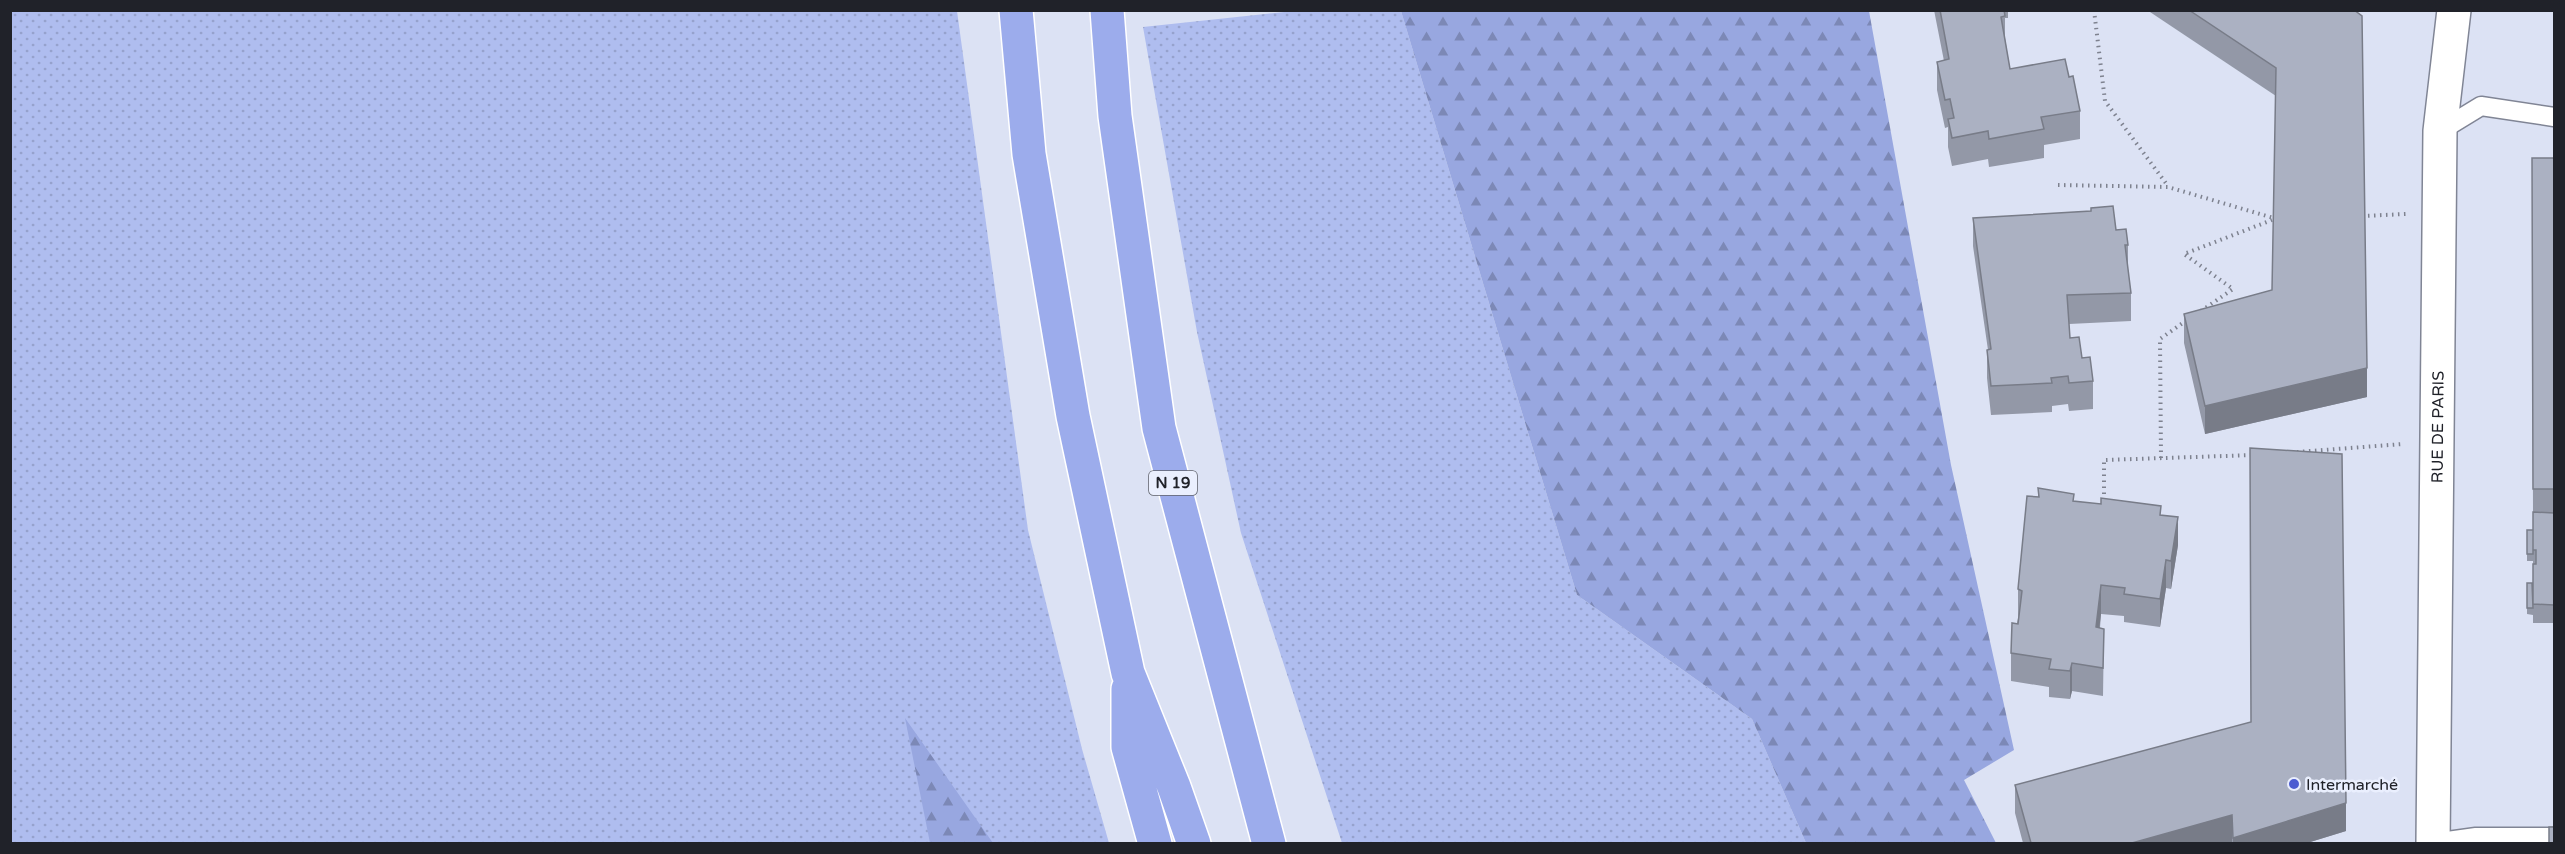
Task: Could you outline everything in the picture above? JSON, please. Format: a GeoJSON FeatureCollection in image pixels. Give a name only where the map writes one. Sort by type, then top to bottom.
{"type":"FeatureCollection","features":[{"type":"Feature","properties":{"kind":"highway"},"geometry":{"type":"LineString","coordinates":[[1016,10],[1029,154],[1070,393],[1128,673],[1194,843]]}},
{"type":"Feature","properties":{"kind":"highway","name":"N 19"},"geometry":{"type":"LineString","coordinates":[[1107,10],[1115,116],[1159,429],[1269,843]]}},
{"type":"Feature","properties":{"kind":"highway"},"geometry":{"type":"LineString","coordinates":[[1128,673],[1128,747],[1155,843]]}},
{"type":"Feature","properties":{"kind":"street","name":"RUE DE PARIS"},"geometry":{"type":"LineString","coordinates":[[2433,843],[2440,131],[2454,10]]}},
{"type":"Feature","properties":{"kind":"lane"},"geometry":{"type":"LineString","coordinates":[[2440,131],[2481,105],[2554,117]]}},
{"type":"Feature","properties":{"kind":"lane"},"geometry":{"type":"LineString","coordinates":[[2433,843],[2476,837],[2554,837]]}},
{"type":"Feature","properties":{"kind":"path"},"geometry":{"type":"LineString","coordinates":[[2094,10],[2105,101],[2168,186]]}},
{"type":"Feature","properties":{"kind":"path"},"geometry":{"type":"LineString","coordinates":[[2058,185],[2168,186],[2274,219],[2285,219]]}},
{"type":"Feature","properties":{"kind":"path"},"geometry":{"type":"LineString","coordinates":[[2353,216],[2439,213]]}},
{"type":"Feature","properties":{"kind":"path"},"geometry":{"type":"LineString","coordinates":[[2161,458],[2160,339],[2233,289],[2184,254],[2274,219]]}},
{"type":"Feature","properties":{"kind":"path"},"geometry":{"type":"LineString","coordinates":[[2289,452],[2437,441]]}},
{"type":"Feature","properties":{"kind":"path"},"geometry":{"type":"LineString","coordinates":[[2104,502],[2104,460],[2266,454]]}},
{"type":"Feature","properties":{"kind":"shaded area"},"geometry":{"type":"Polygon","coordinates":[[[10,11],[957,11],[1028,530],[1082,749],[1109,843],[11,843],[10,11]]]}},
{"type":"Feature","properties":{"kind":"shaded area"},"geometry":{"type":"Polygon","coordinates":[[[1294,11],[1401,11],[1577,595],[1752,719],[1806,843],[1342,843],[1241,533],[1197,332],[1143,27],[1294,11]]]}},
{"type":"Feature","properties":{"kind":"green space"},"geometry":{"type":"Polygon","coordinates":[[[1401,11],[1869,11],[1951,465],[2014,750],[1964,780],[1996,843],[1806,843],[1752,719],[1577,595],[1401,11]]]}},
{"type":"Feature","properties":{"kind":"green space"},"geometry":{"type":"Polygon","coordinates":[[[905,718],[993,843],[930,843],[905,718]]]}},
{"type":"Feature","properties":{"kind":"building"},"geometry":{"type":"Polygon","coordinates":[[[1940,10],[2004,10],[2005,16],[2001,17],[2010,69],[2065,59],[2069,77],[2073,76],[2080,111],[2041,117],[2044,129],[1989,139],[1988,131],[1952,138],[1948,119],[1954,118],[1950,99],[1945,100],[1937,62],[1949,59],[1940,10]]]}},
{"type":"Feature","properties":{"kind":"building"},"geometry":{"type":"Polygon","coordinates":[[[2189,10],[2354,10],[2362,16],[2367,368],[2205,406],[2184,314],[2272,290],[2276,68],[2189,10]]]}},
{"type":"Feature","properties":{"kind":"building"},"geometry":{"type":"Polygon","coordinates":[[[2532,158],[2554,158],[2554,489],[2533,489],[2532,158]]]}},
{"type":"Feature","properties":{"kind":"building"},"geometry":{"type":"Polygon","coordinates":[[[2113,206],[2116,230],[2126,229],[2128,245],[2125,245],[2131,293],[2067,295],[2070,338],[2079,337],[2082,358],[2090,357],[2093,381],[2069,383],[2068,376],[2051,378],[2052,383],[1991,386],[1987,350],[1991,349],[1973,218],[2091,211],[2091,208],[2113,206]]]}},
{"type":"Feature","properties":{"kind":"building"},"geometry":{"type":"Polygon","coordinates":[[[2250,448],[2342,454],[2346,803],[2233,838],[2232,815],[2132,843],[2031,843],[2015,785],[2251,722],[2250,448]]]}},
{"type":"Feature","properties":{"kind":"building"},"geometry":{"type":"Polygon","coordinates":[[[2038,488],[2074,494],[2073,501],[2101,504],[2101,498],[2161,506],[2160,515],[2178,517],[2171,561],[2166,560],[2160,599],[2124,594],[2125,588],[2101,585],[2096,627],[2104,629],[2103,668],[2072,663],[2070,671],[2049,669],[2051,659],[2011,653],[2012,623],[2018,624],[2022,591],[2018,589],[2027,496],[2039,497],[2038,488]]]}},
{"type":"Feature","properties":{"kind":"building"},"geometry":{"type":"Polygon","coordinates":[[[2533,512],[2554,513],[2554,605],[2533,604],[2533,564],[2536,564],[2536,550],[2533,550],[2533,512]]]}},
{"type":"Feature","properties":{"kind":"building"},"geometry":{"type":"Polygon","coordinates":[[[2527,530],[2533,530],[2533,554],[2527,554],[2527,530]]]}},
{"type":"Feature","properties":{"kind":"building"},"geometry":{"type":"Polygon","coordinates":[[[2527,583],[2532,583],[2533,608],[2527,608],[2527,583]]]}},
{"type":"Feature","properties":{"kind":"building"},"geometry":{"type":"Polygon","coordinates":[[[2549,827],[2554,827],[2554,843],[2549,843],[2549,827]]]}},
{"type":"Feature","properties":{"kind":"place","name":"Intermarché"},"geometry":{"type":"Point","coordinates":[2294,784]}}]}
